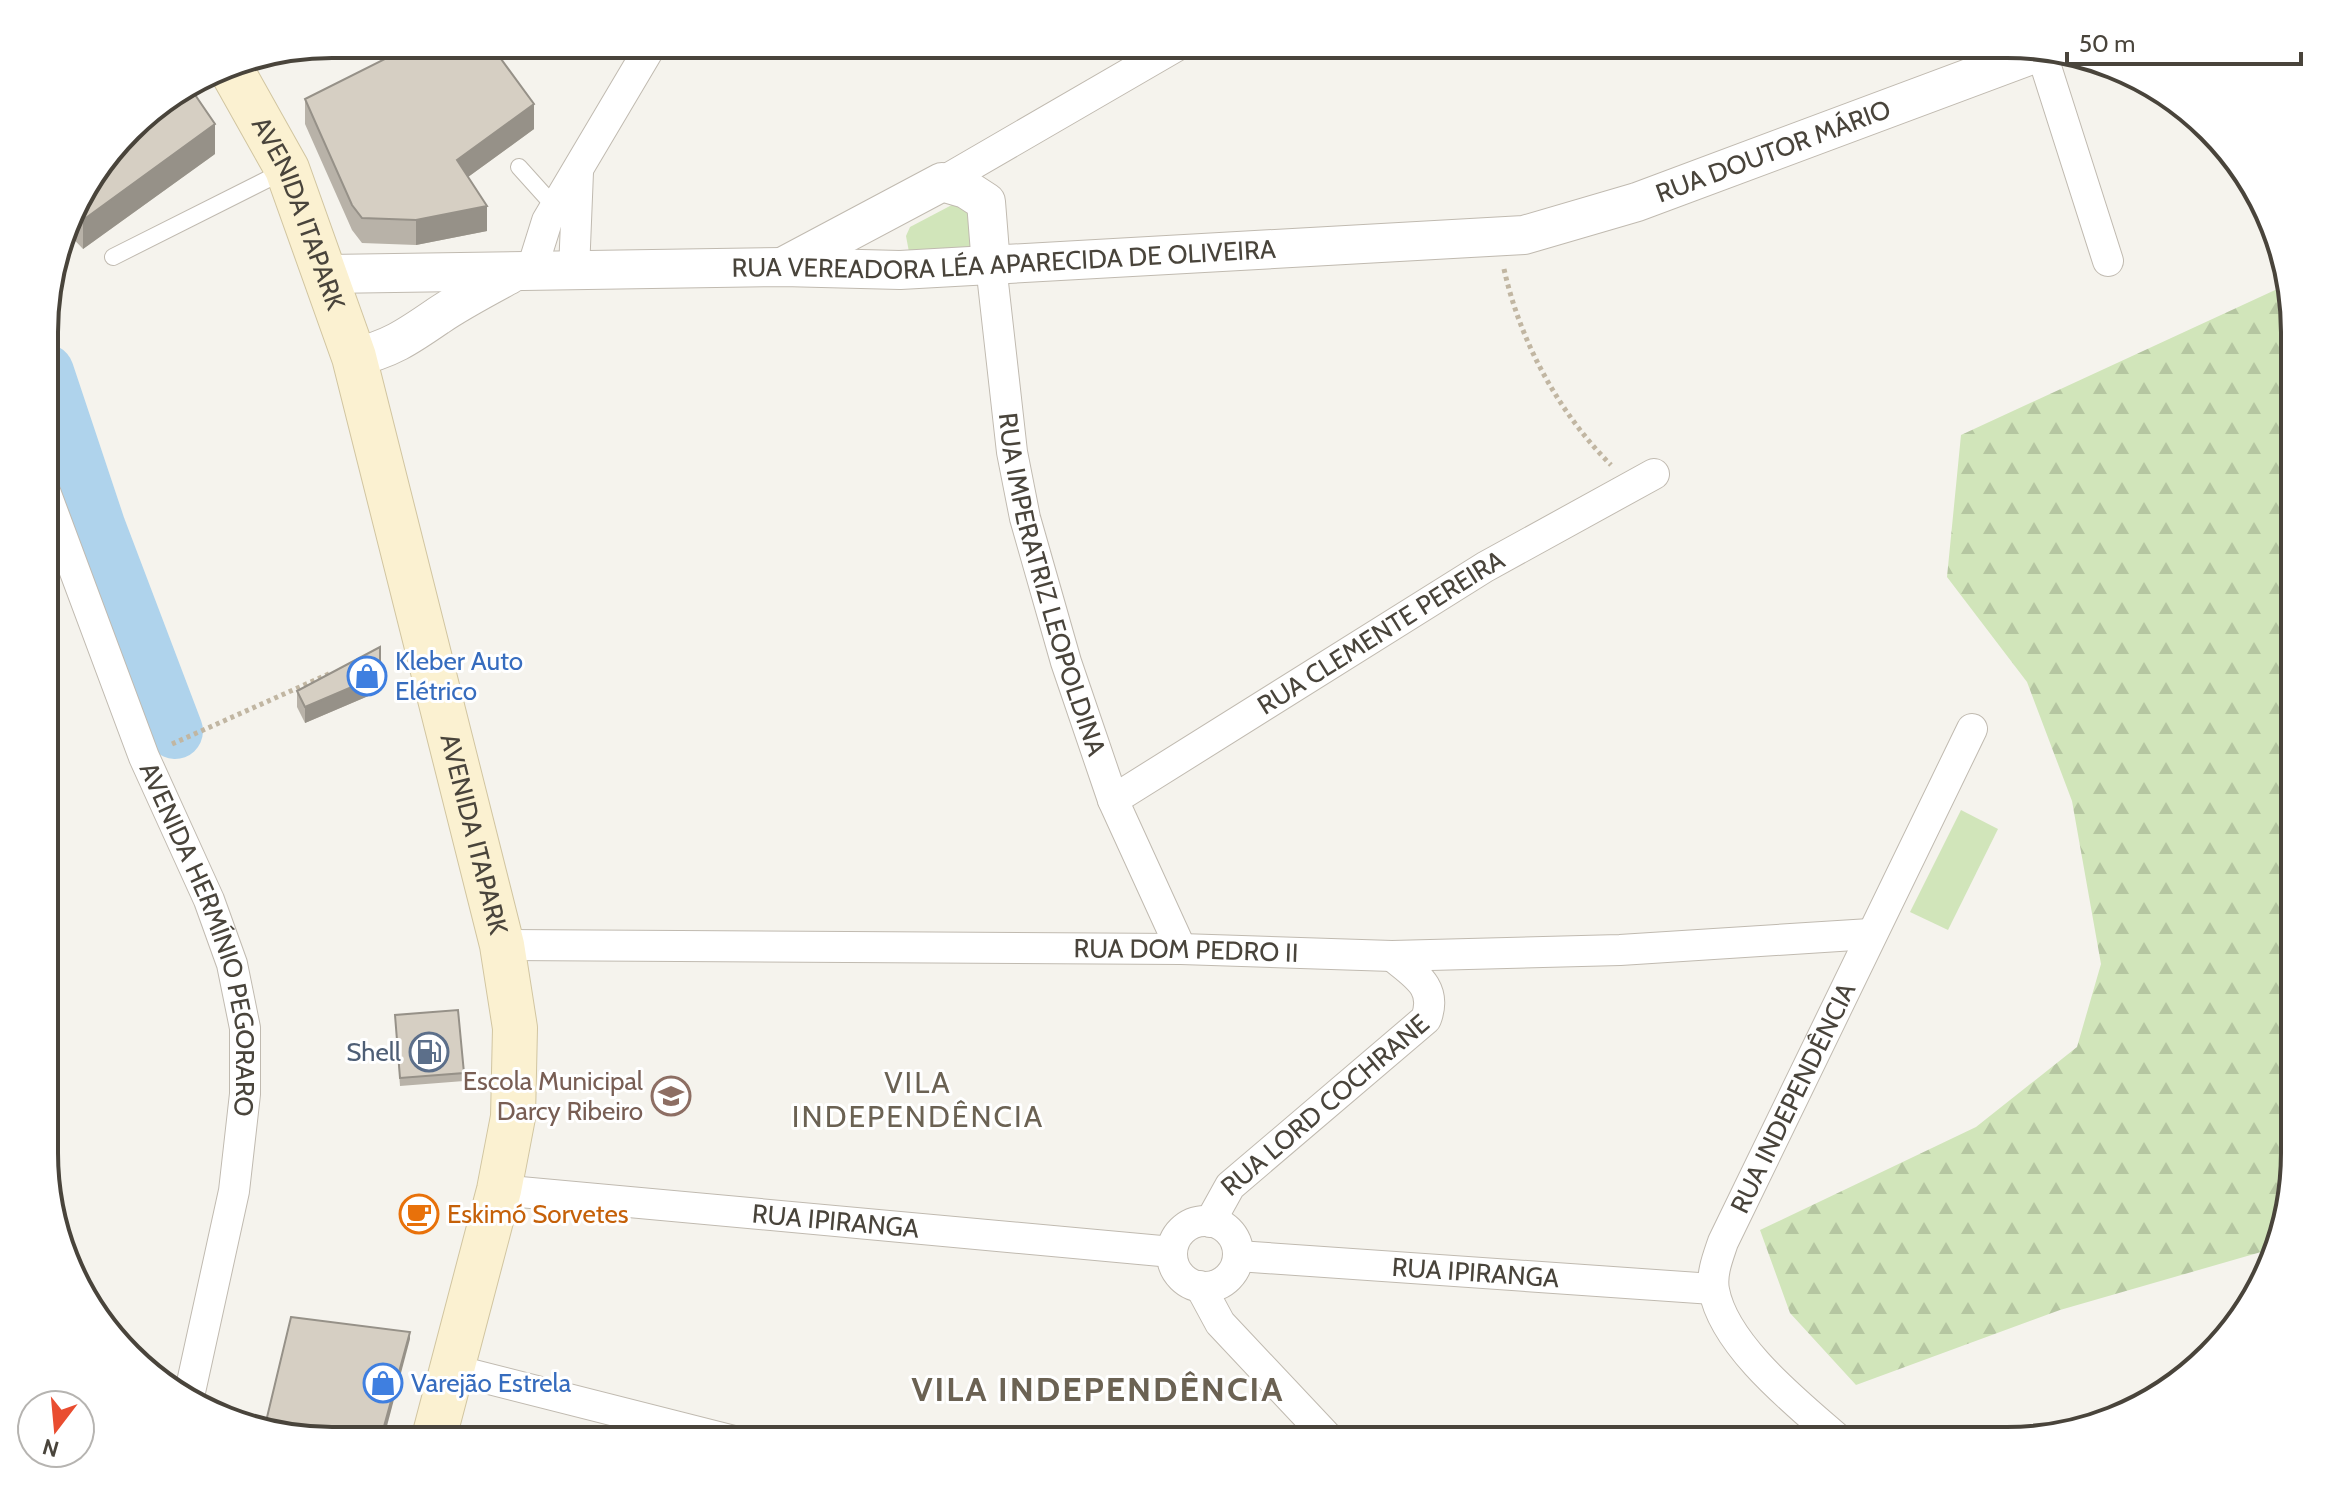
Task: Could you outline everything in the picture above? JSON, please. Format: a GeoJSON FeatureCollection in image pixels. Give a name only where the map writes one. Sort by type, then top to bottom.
{"type":"FeatureCollection","features":[{"type":"Feature","properties":{"kind":"main road","name":"AVENIDA ITAPARK"},"geometry":{"type":"LineString","coordinates":[[240,74],[287,169],[328,274],[354,357],[502,945],[515,1028],[513,1117],[499,1190],[436,1427]]}},
{"type":"Feature","properties":{"kind":"street"},"geometry":{"type":"LineString","coordinates":[[354,357],[384,351],[402,342],[522,272],[547,221],[643,59]]}},
{"type":"Feature","properties":{"kind":"street"},"geometry":{"type":"LineString","coordinates":[[783,267],[942,182],[1155,59]]}},
{"type":"Feature","properties":{"kind":"street","name":"RUA DOUTOR MÁRIO"},"geometry":{"type":"LineString","coordinates":[[1497,237],[1552,229],[1637,202],[2020,59]]}},
{"type":"Feature","properties":{"kind":"street"},"geometry":{"type":"LineString","coordinates":[[2046,61],[2108,261]]}},
{"type":"Feature","properties":{"kind":"street"},"geometry":{"type":"LineString","coordinates":[[942,182],[966,189],[986,202],[999,148]]}},
{"type":"Feature","properties":{"kind":"street"},"geometry":{"type":"LineString","coordinates":[[574,271],[578,170]]}},
{"type":"Feature","properties":{"kind":"street","name":"RUA IMPERATRIZ LEOPOLDINA"},"geometry":{"type":"LineString","coordinates":[[986,202],[1012,452],[1025,518],[1066,662],[1113,800],[1181,949]]}},
{"type":"Feature","properties":{"kind":"street"},"geometry":{"type":"LineString","coordinates":[[884,214],[876,235],[877,246],[881,257],[900,270]]}},
{"type":"Feature","properties":{"kind":"street","name":"RUA VEREADORA LÉA APARECIDA DE OLIVEIRA"},"geometry":{"type":"LineString","coordinates":[[328,274],[783,267],[900,270],[1497,237]]}},
{"type":"Feature","properties":{"kind":"street","name":"RUA CLEMENTE PEREIRA"},"geometry":{"type":"LineString","coordinates":[[1113,800],[1485,567],[1643,479]]}},
{"type":"Feature","properties":{"kind":"street","name":"AVENIDA HERMÍNIO PEGORARO"},"geometry":{"type":"LineString","coordinates":[[58,526],[144,757],[209,900],[232,964],[245,1028],[245,1094],[234,1191],[191,1387]]}},
{"type":"Feature","properties":{"kind":"street","name":"RUA INDEPENDÊNCIA"},"geometry":{"type":"LineString","coordinates":[[1713,1289],[1723,1242],[1972,729]]}},
{"type":"Feature","properties":{"kind":"street","name":"RUA DOM PEDRO II"},"geometry":{"type":"LineString","coordinates":[[502,945],[1181,949],[1392,956],[1620,950],[1870,934]]}},
{"type":"Feature","properties":{"kind":"street","name":"RUA LORD COCHRANE"},"geometry":{"type":"LineString","coordinates":[[1210,1222],[1230,1186],[1426,1019],[1432,1004],[1427,985],[1392,956]]}},
{"type":"Feature","properties":{"kind":"street","name":"RUA IPIRANGA"},"geometry":{"type":"LineString","coordinates":[[499,1190],[1172,1252]]}},
{"type":"Feature","properties":{"kind":"street"},"geometry":{"type":"LineString","coordinates":[[1200,1286],[1226,1280],[1238,1256],[1227,1229],[1210,1222],[1194,1223],[1181,1231],[1172,1252],[1180,1275],[1200,1286],[1220,1323],[1317,1426]]}},
{"type":"Feature","properties":{"kind":"street","name":"RUA IPIRANGA"},"geometry":{"type":"LineString","coordinates":[[1238,1256],[1713,1289]]}},
{"type":"Feature","properties":{"kind":"street"},"geometry":{"type":"LineString","coordinates":[[1713,1289],[1723,1320],[1775,1383],[1823,1426]]}},
{"type":"Feature","properties":{"kind":"street"},"geometry":{"type":"LineString","coordinates":[[450,1369],[678,1427]]}},
{"type":"Feature","properties":{"kind":"lane"},"geometry":{"type":"LineString","coordinates":[[519,167],[555,207]]}},
{"type":"Feature","properties":{"kind":"lane"},"geometry":{"type":"LineString","coordinates":[[113,257],[287,169]]}},
{"type":"Feature","properties":{"kind":"path"},"geometry":{"type":"LineString","coordinates":[[1497,237],[1524,335],[1548,380],[1581,429],[1643,479]]}},
{"type":"Feature","properties":{"kind":"path"},"geometry":{"type":"LineString","coordinates":[[144,757],[339,670]]}},
{"type":"Feature","properties":{"kind":"green space"},"geometry":{"type":"Polygon","coordinates":[[[967,197],[980,252],[909,252],[906,236],[910,227],[967,197]]]}},
{"type":"Feature","properties":{"kind":"green space"},"geometry":{"type":"Polygon","coordinates":[[[2277,289],[2280,314],[2280,1171],[2276,1207],[2262,1252],[2060,1310],[1856,1385],[1790,1313],[1760,1230],[1976,1127],[2077,1047],[2101,964],[2072,801],[2027,682],[1947,577],[1961,435],[2277,289]]]}},
{"type":"Feature","properties":{"kind":"green space"},"geometry":{"type":"Polygon","coordinates":[[[1961,810],[1998,829],[1948,930],[1910,912],[1961,810]]]}},
{"type":"Feature","properties":{"kind":"building"},"geometry":{"type":"Polygon","coordinates":[[[385,59],[501,59],[534,104],[457,160],[487,206],[416,220],[362,218],[352,205],[305,99],[385,59]]]}},
{"type":"Feature","properties":{"kind":"building"},"geometry":{"type":"Polygon","coordinates":[[[195,95],[215,124],[83,220],[104,180],[126,151],[151,126],[195,95]]]}},
{"type":"Feature","properties":{"kind":"building"},"geometry":{"type":"Polygon","coordinates":[[[380,647],[380,675],[305,707],[297,691],[380,647]]]}},
{"type":"Feature","properties":{"kind":"building","name":"Shell"},"geometry":{"type":"Polygon","coordinates":[[[458,1010],[464,1073],[400,1078],[395,1015],[458,1010]]]}},
{"type":"Feature","properties":{"kind":"building"},"geometry":{"type":"Polygon","coordinates":[[[291,1317],[410,1332],[384,1427],[314,1426],[267,1419],[291,1317]]]}},
{"type":"Feature","properties":{"kind":"waterway"},"geometry":{"type":"LineString","coordinates":[[58,408],[98,528],[175,731]]}},
{"type":"Feature","properties":{"kind":"place","name":"Kleber Auto Elétrico"},"geometry":{"type":"Point","coordinates":[367,676]}},
{"type":"Feature","properties":{"kind":"place","name":"Shell"},"geometry":{"type":"Point","coordinates":[429,1052]}},
{"type":"Feature","properties":{"kind":"place","name":"Escola Municipal Darcy Ribeiro"},"geometry":{"type":"Point","coordinates":[671,1096]}},
{"type":"Feature","properties":{"kind":"place","name":"Eskimó Sorvetes"},"geometry":{"type":"Point","coordinates":[419,1214]}},
{"type":"Feature","properties":{"kind":"place","name":"Varejão Estrela"},"geometry":{"type":"Point","coordinates":[383,1383]}},
{"type":"Feature","properties":{"kind":"district","name":"VILA INDEPENDÊNCIA"},"geometry":{"type":"Point","coordinates":[918,1100]}},
{"type":"Feature","properties":{"kind":"district","name":"VILA INDEPENDÊNCIA"},"geometry":{"type":"Point","coordinates":[1098,1389]}}]}
